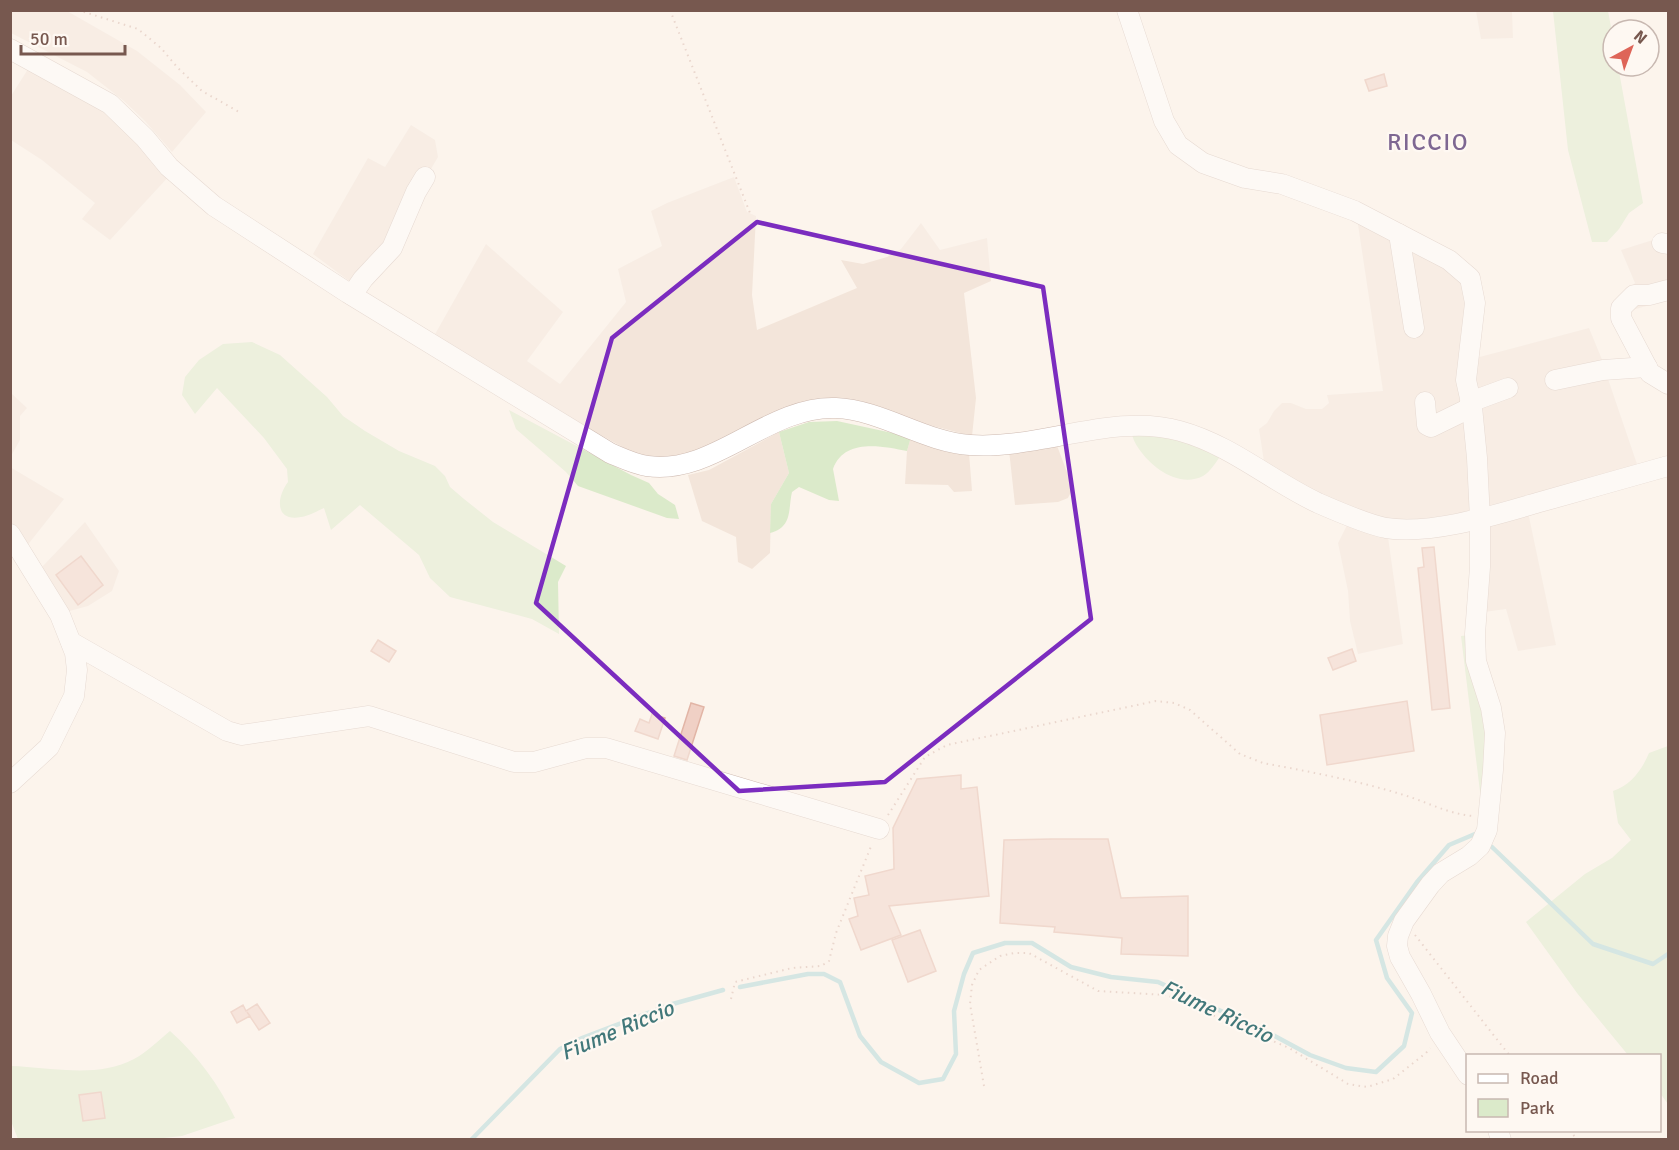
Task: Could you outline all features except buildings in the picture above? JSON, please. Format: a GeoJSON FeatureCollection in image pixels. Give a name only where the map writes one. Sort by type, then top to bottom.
{"type":"FeatureCollection","features":[{"type":"Feature","properties":{"kind":"street"},"geometry":{"type":"LineString","coordinates":[[1127,10],[1164,121],[1178,145],[1203,163],[1245,178],[1282,184],[1355,211],[1449,260],[1470,278],[1475,303],[1466,380],[1477,458],[1480,519],[1476,660],[1491,708],[1495,733],[1493,770],[1487,824],[1480,846],[1442,873],[1430,885],[1404,921],[1397,946],[1400,957],[1440,1033],[1466,1073]]}},
{"type":"Feature","properties":{"kind":"street"},"geometry":{"type":"LineString","coordinates":[[10,49],[110,104],[145,138],[170,167],[214,206],[352,295],[610,453],[648,466],[677,466],[695,460],[791,415],[807,410],[836,408],[852,410],[942,440],[967,445],[1019,443],[1135,425],[1181,431],[1213,444],[1317,502],[1385,528],[1416,529],[1480,519],[1668,466]]}},
{"type":"Feature","properties":{"kind":"street"},"geometry":{"type":"LineString","coordinates":[[352,295],[363,279],[392,248],[416,192],[425,177]]}},
{"type":"Feature","properties":{"kind":"street"},"geometry":{"type":"LineString","coordinates":[[1398,234],[1414,328]]}},
{"type":"Feature","properties":{"kind":"street"},"geometry":{"type":"LineString","coordinates":[[1668,290],[1649,295],[1634,295],[1621,308],[1621,318],[1650,373],[1668,384]]}},
{"type":"Feature","properties":{"kind":"street"},"geometry":{"type":"LineString","coordinates":[[1554,380],[1603,370],[1647,367]]}},
{"type":"Feature","properties":{"kind":"street"},"geometry":{"type":"LineString","coordinates":[[1425,402],[1427,425],[1431,428],[1471,404],[1508,388]]}},
{"type":"Feature","properties":{"kind":"street"},"geometry":{"type":"LineString","coordinates":[[10,534],[60,615],[71,642],[77,670],[74,696],[49,747],[10,783]]}},
{"type":"Feature","properties":{"kind":"street"},"geometry":{"type":"LineString","coordinates":[[71,642],[227,731],[241,735],[369,716],[514,762],[534,762],[586,748],[606,748],[879,830]]}},
{"type":"Feature","properties":{"kind":"path"},"geometry":{"type":"LineString","coordinates":[[78,10],[138,29],[161,48],[202,91],[241,112]]}},
{"type":"Feature","properties":{"kind":"path"},"geometry":{"type":"LineString","coordinates":[[670,10],[750,213]]}},
{"type":"Feature","properties":{"kind":"path"},"geometry":{"type":"LineString","coordinates":[[731,999],[735,982],[792,968],[821,966],[829,961],[836,933],[867,854],[879,830],[926,757],[947,745],[1156,700],[1190,710],[1240,754],[1250,758],[1407,796],[1449,812],[1476,816],[1487,824]]}},
{"type":"Feature","properties":{"kind":"path"},"geometry":{"type":"LineString","coordinates":[[1404,921],[1508,1054]]}},
{"type":"Feature","properties":{"kind":"path"},"geometry":{"type":"LineString","coordinates":[[984,1086],[970,1004],[972,985],[979,970],[1000,956],[1014,953],[1029,953],[1098,991],[1166,995],[1289,1048],[1348,1084],[1367,1087],[1393,1080],[1426,1053],[1440,1033]]}},
{"type":"Feature","properties":{"kind":"highlighted area"},"geometry":{"type":"Polygon","coordinates":[[[757,222],[1043,287],[1091,619],[885,782],[739,791],[536,603],[612,338],[757,222]]]}},
{"type":"Feature","properties":{"kind":"shaded area"},"geometry":{"type":"Polygon","coordinates":[[[10,11],[67,11],[137,51],[180,85],[206,112],[172,152],[124,101],[87,72],[11,33],[10,11]]]}},
{"type":"Feature","properties":{"kind":"shaded area"},"geometry":{"type":"Polygon","coordinates":[[[1476,11],[1512,11],[1513,38],[1481,39],[1476,11]]]}},
{"type":"Feature","properties":{"kind":"shaded area"},"geometry":{"type":"Polygon","coordinates":[[[30,66],[106,105],[171,174],[110,240],[82,219],[95,203],[42,160],[11,140],[11,96],[30,66]]]}},
{"type":"Feature","properties":{"kind":"shaded area"},"geometry":{"type":"Polygon","coordinates":[[[411,125],[435,140],[438,157],[360,289],[313,254],[368,158],[385,167],[411,125]]]}},
{"type":"Feature","properties":{"kind":"shaded area"},"geometry":{"type":"Polygon","coordinates":[[[734,177],[747,212],[756,216],[752,295],[757,330],[857,288],[841,260],[863,264],[887,257],[901,249],[921,223],[940,250],[987,238],[991,281],[964,293],[976,398],[972,436],[856,406],[809,403],[764,417],[716,442],[678,458],[637,455],[559,412],[434,336],[486,244],[563,312],[527,361],[560,384],[626,302],[618,269],[662,246],[651,211],[734,177]]]}},
{"type":"Feature","properties":{"kind":"shaded area"},"geometry":{"type":"Polygon","coordinates":[[[1357,218],[1465,277],[1472,359],[1589,328],[1603,362],[1632,358],[1619,300],[1635,283],[1621,250],[1656,239],[1668,240],[1668,300],[1625,312],[1639,373],[1607,376],[1637,464],[1613,473],[1460,513],[1413,521],[1382,519],[1311,491],[1264,462],[1259,429],[1267,423],[1282,403],[1291,403],[1306,409],[1322,409],[1329,403],[1327,395],[1383,391],[1357,218]]]}},
{"type":"Feature","properties":{"kind":"shaded area"},"geometry":{"type":"Polygon","coordinates":[[[11,393],[27,408],[20,416],[20,440],[11,456],[11,393]]]}},
{"type":"Feature","properties":{"kind":"shaded area"},"geometry":{"type":"Polygon","coordinates":[[[779,432],[789,473],[771,504],[770,553],[752,569],[738,562],[736,537],[702,521],[688,475],[709,470],[779,432]]]}},
{"type":"Feature","properties":{"kind":"shaded area"},"geometry":{"type":"Polygon","coordinates":[[[911,437],[969,453],[972,491],[954,492],[948,485],[905,484],[907,451],[911,437]]]}},
{"type":"Feature","properties":{"kind":"shaded area"},"geometry":{"type":"Polygon","coordinates":[[[1056,443],[1073,488],[1068,498],[1058,502],[1015,505],[1009,450],[1056,443]]]}},
{"type":"Feature","properties":{"kind":"shaded area"},"geometry":{"type":"Polygon","coordinates":[[[10,467],[64,499],[26,547],[42,567],[85,522],[119,571],[112,591],[88,606],[66,612],[11,542],[10,467]]]}},
{"type":"Feature","properties":{"kind":"shaded area"},"geometry":{"type":"Polygon","coordinates":[[[1528,512],[1556,645],[1518,651],[1506,609],[1470,614],[1468,585],[1475,554],[1476,527],[1528,512]]]}},
{"type":"Feature","properties":{"kind":"shaded area"},"geometry":{"type":"Polygon","coordinates":[[[1348,523],[1388,537],[1403,644],[1358,654],[1350,621],[1348,591],[1338,543],[1348,523]]]}},
{"type":"Feature","properties":{"kind":"green space"},"geometry":{"type":"Polygon","coordinates":[[[1553,11],[1608,11],[1609,18],[1601,18],[1601,78],[1620,78],[1643,203],[1629,213],[1607,242],[1592,242],[1568,150],[1553,11]]]}},
{"type":"Feature","properties":{"kind":"green space"},"geometry":{"type":"Polygon","coordinates":[[[252,342],[280,355],[327,397],[343,416],[399,451],[435,466],[445,476],[450,487],[493,522],[566,566],[558,582],[559,634],[532,619],[450,597],[430,578],[419,555],[360,505],[331,530],[324,508],[301,517],[286,516],[280,507],[280,501],[288,482],[287,469],[264,438],[217,388],[195,414],[182,395],[185,377],[199,360],[223,344],[252,342]]]}},
{"type":"Feature","properties":{"kind":"green space"},"geometry":{"type":"Polygon","coordinates":[[[509,410],[649,483],[658,494],[675,505],[679,519],[667,518],[578,486],[566,472],[516,429],[509,410]]]}},
{"type":"Feature","properties":{"kind":"green space"},"geometry":{"type":"Polygon","coordinates":[[[837,421],[911,437],[907,451],[865,446],[846,452],[838,459],[833,469],[839,501],[829,500],[799,487],[792,492],[786,522],[770,533],[771,504],[789,473],[779,432],[809,422],[837,421]]]}},
{"type":"Feature","properties":{"kind":"green space"},"geometry":{"type":"Polygon","coordinates":[[[1131,432],[1174,436],[1221,455],[1203,476],[1185,480],[1176,478],[1159,469],[1144,456],[1131,432]]]}},
{"type":"Feature","properties":{"kind":"green space"},"geometry":{"type":"Polygon","coordinates":[[[1472,635],[1494,729],[1482,808],[1461,636],[1472,635]]]}},
{"type":"Feature","properties":{"kind":"green space"},"geometry":{"type":"Polygon","coordinates":[[[1668,746],[1668,1104],[1661,1094],[1661,1054],[1627,1054],[1577,993],[1526,922],[1585,874],[1612,858],[1631,840],[1618,823],[1613,791],[1635,777],[1649,753],[1668,746]]]}},
{"type":"Feature","properties":{"kind":"green space"},"geometry":{"type":"Polygon","coordinates":[[[170,1031],[190,1050],[207,1072],[235,1118],[182,1136],[145,1140],[18,1139],[11,1121],[10,1066],[73,1070],[105,1069],[134,1059],[170,1031]]]}},
{"type":"Feature","properties":{"kind":"waterway","name":"Fiume Riccio"},"geometry":{"type":"LineString","coordinates":[[740,987],[808,974],[824,974],[840,982],[860,1036],[881,1062],[919,1083],[943,1079],[956,1054],[954,1011],[964,974],[973,953],[1005,943],[1032,943],[1071,967],[1111,977],[1158,982],[1271,1034],[1310,1055],[1346,1068],[1376,1072],[1404,1046],[1412,1013],[1387,978],[1376,940],[1417,882],[1449,845],[1475,834]]}},
{"type":"Feature","properties":{"kind":"waterway","name":"Fiume Riccio"},"geometry":{"type":"LineString","coordinates":[[1492,847],[1593,944],[1653,964],[1668,954]]}},
{"type":"Feature","properties":{"kind":"waterway","name":"Fiume Riccio"},"geometry":{"type":"LineString","coordinates":[[471,1140],[560,1049],[582,1038],[669,1005],[723,990]]}},
{"type":"Feature","properties":{"kind":"district","name":"RICCIO"},"geometry":{"type":"Point","coordinates":[1428,142]}}]}
